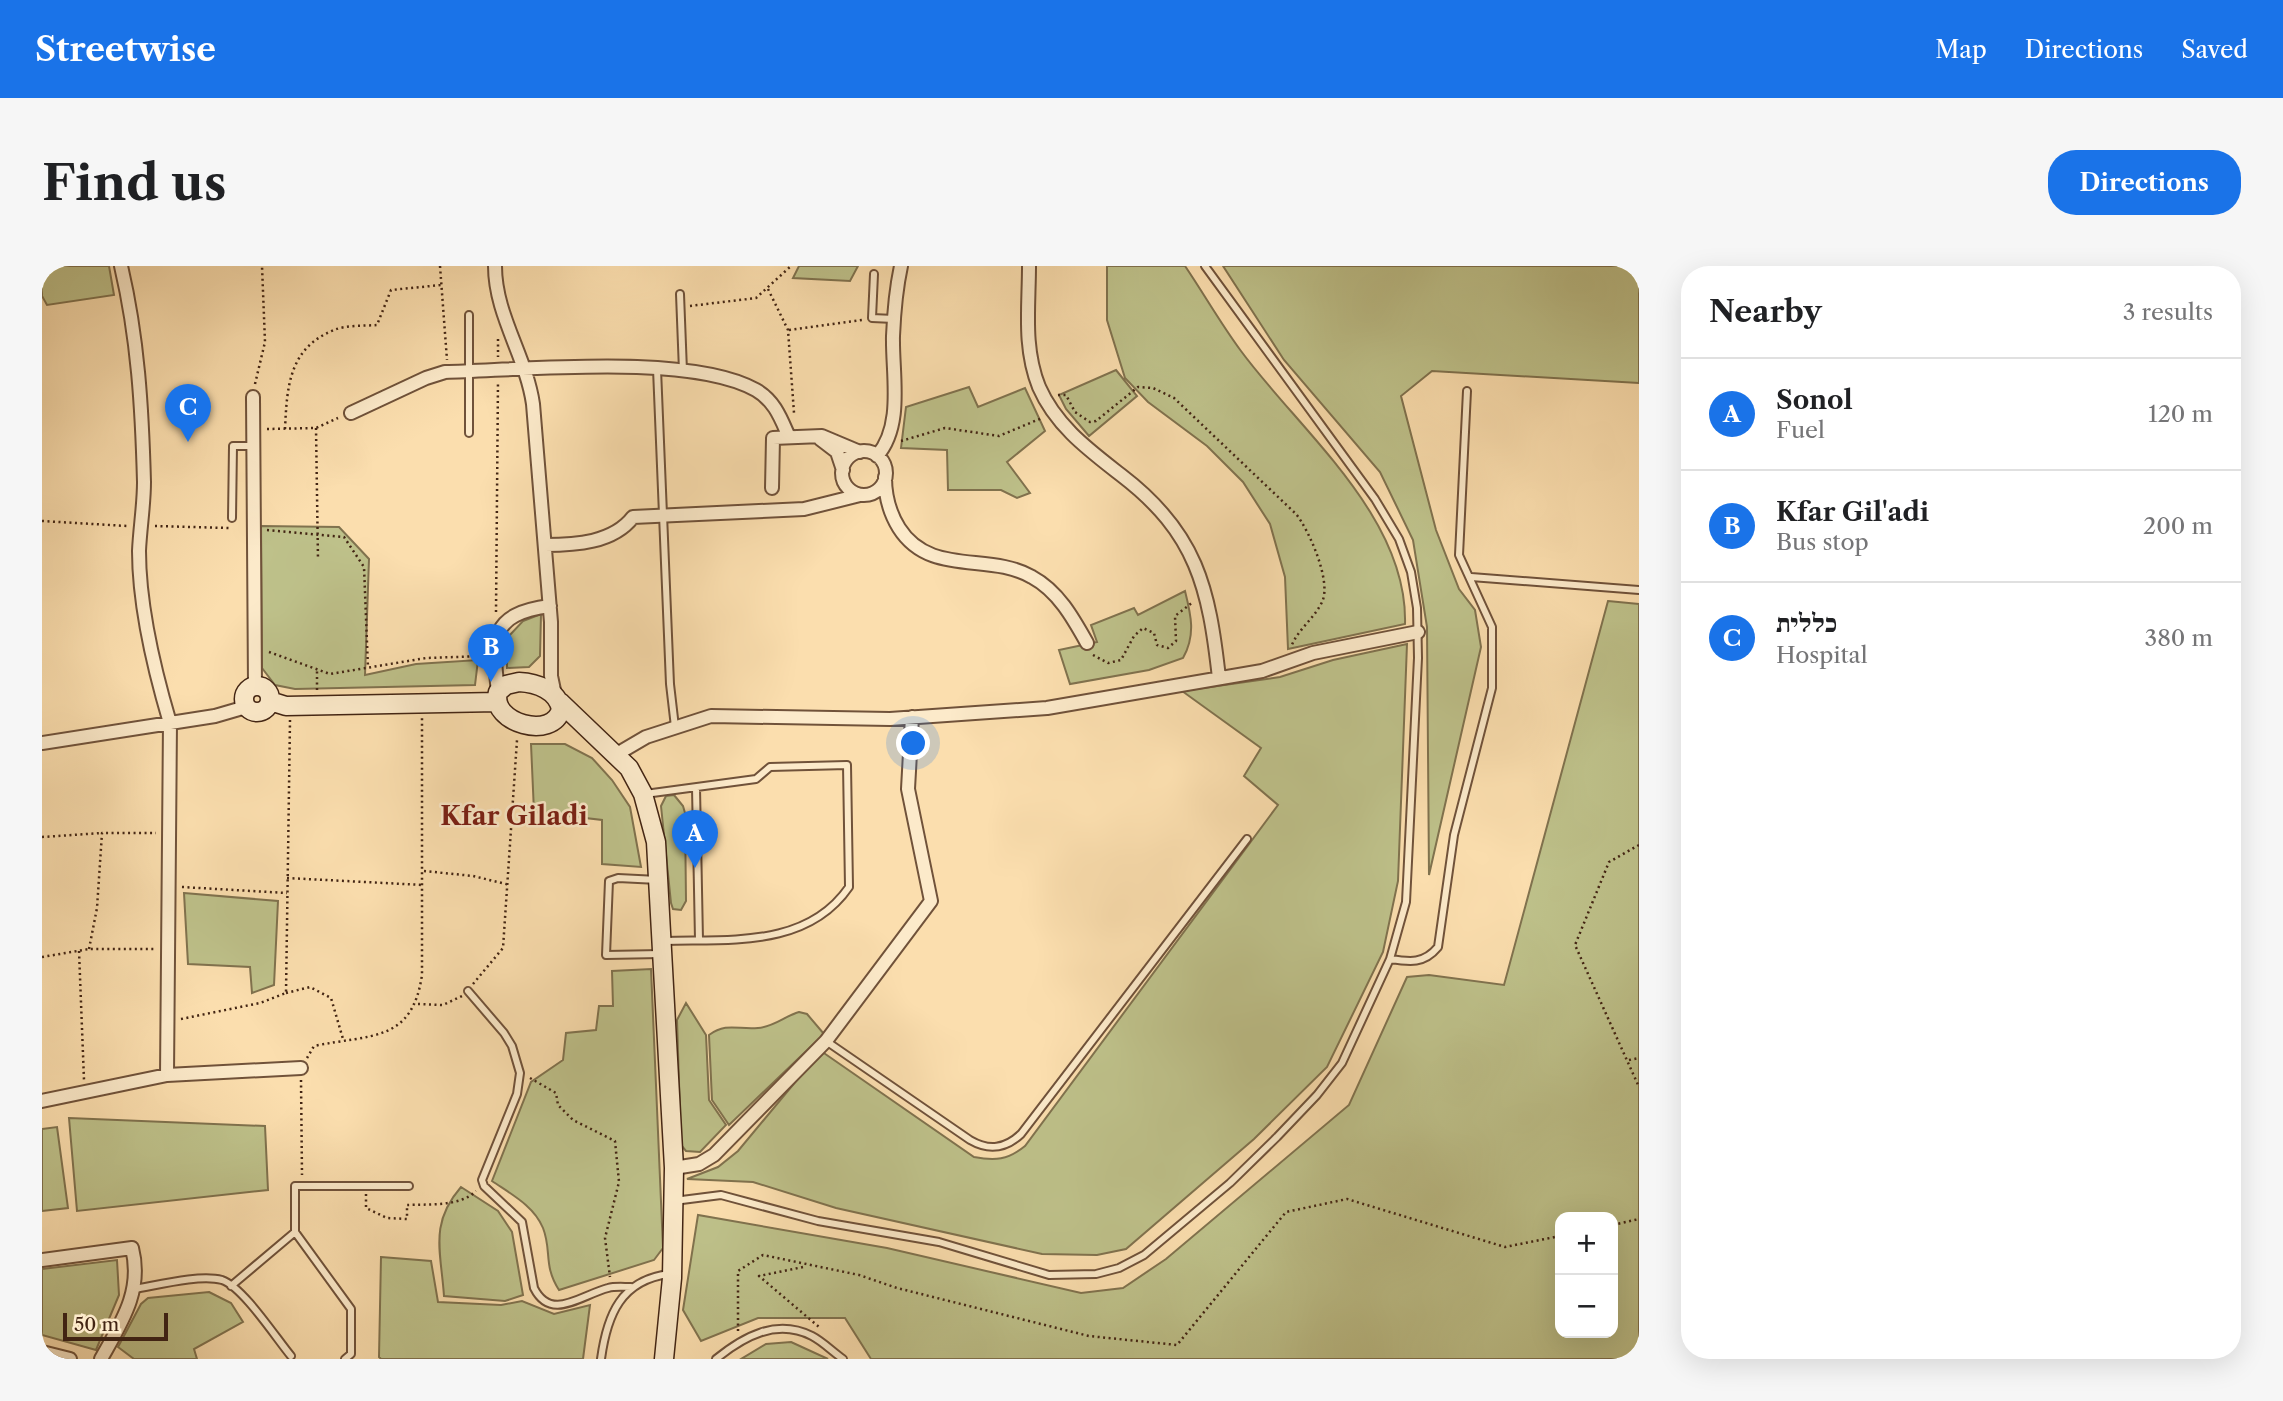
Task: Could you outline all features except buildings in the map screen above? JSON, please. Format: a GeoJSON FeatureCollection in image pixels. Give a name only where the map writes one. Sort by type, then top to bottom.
{"type":"FeatureCollection","features":[{"type":"Feature","properties":{"kind":"street"},"geometry":{"type":"LineString","coordinates":[[121,266],[135,332],[143,412],[143,517],[139,551],[144,600],[157,681],[170,723],[167,1075]]}},
{"type":"Feature","properties":{"kind":"street"},"geometry":{"type":"LineString","coordinates":[[495,266],[499,303],[526,370],[533,404],[550,606],[551,680],[561,713],[547,724],[526,724]]}},
{"type":"Feature","properties":{"kind":"street"},"geometry":{"type":"LineString","coordinates":[[901,266],[894,319],[893,413],[881,451],[891,513],[903,533],[925,553],[945,560],[1009,568],[1042,583],[1061,601],[1087,643]]}},
{"type":"Feature","properties":{"kind":"street"},"geometry":{"type":"LineString","coordinates":[[1029,266],[1028,338],[1034,372],[1045,398],[1054,413],[1088,450],[1161,512],[1193,558],[1208,595],[1219,678]]}},
{"type":"Feature","properties":{"kind":"street"},"geometry":{"type":"LineString","coordinates":[[351,413],[445,372],[657,369],[725,378],[757,391],[773,404],[792,437]]}},
{"type":"Feature","properties":{"kind":"street"},"geometry":{"type":"LineString","coordinates":[[253,397],[255,686]]}},
{"type":"Feature","properties":{"kind":"street"},"geometry":{"type":"LineString","coordinates":[[810,436],[834,449],[842,461],[846,486],[891,513]]}},
{"type":"Feature","properties":{"kind":"street"},"geometry":{"type":"LineString","coordinates":[[772,488],[773,438],[832,438],[860,452]]}},
{"type":"Feature","properties":{"kind":"street"},"geometry":{"type":"LineString","coordinates":[[817,508],[838,491],[849,458],[860,452],[881,451]]}},
{"type":"Feature","properties":{"kind":"street"},"geometry":{"type":"LineString","coordinates":[[545,545],[602,538],[624,527],[633,517],[817,508],[877,491],[886,477]]}},
{"type":"Feature","properties":{"kind":"street"},"geometry":{"type":"LineString","coordinates":[[550,606],[513,614],[500,626],[494,656],[497,697],[502,712],[526,724],[567,730],[600,740]]}},
{"type":"Feature","properties":{"kind":"street"},"geometry":{"type":"LineString","coordinates":[[617,754],[646,737],[711,716],[836,720],[1047,708],[1262,671],[1313,653],[1418,632]]}},
{"type":"Feature","properties":{"kind":"street"},"geometry":{"type":"LineString","coordinates":[[270,701],[290,706],[422,704],[497,697],[510,684],[538,676],[551,656]]}},
{"type":"Feature","properties":{"kind":"street"},"geometry":{"type":"LineString","coordinates":[[524,682],[539,686],[557,699],[617,754],[643,794],[654,833],[660,880],[674,1168],[667,1354]]}},
{"type":"Feature","properties":{"kind":"street"},"geometry":{"type":"LineString","coordinates":[[246,707],[244,695],[255,686]]}},
{"type":"Feature","properties":{"kind":"street"},"geometry":{"type":"LineString","coordinates":[[255,686],[266,690],[270,701]]}},
{"type":"Feature","properties":{"kind":"street"},"geometry":{"type":"LineString","coordinates":[[42,743],[170,723],[246,707],[259,712],[270,701]]}},
{"type":"Feature","properties":{"kind":"street"},"geometry":{"type":"LineString","coordinates":[[674,1168],[699,1164],[715,1155],[826,1041],[931,901],[908,789],[912,717]]}},
{"type":"Feature","properties":{"kind":"street"},"geometry":{"type":"LineString","coordinates":[[42,1101],[167,1075],[302,1068]]}},
{"type":"Feature","properties":{"kind":"street"},"geometry":{"type":"LineString","coordinates":[[42,1260],[132,1248],[135,1289],[107,1356]]}},
{"type":"Feature","properties":{"kind":"street"},"geometry":{"type":"LineString","coordinates":[[42,1352],[70,1359]]}},
{"type":"Feature","properties":{"kind":"lane"},"geometry":{"type":"LineString","coordinates":[[674,1201],[721,1195],[818,1221],[939,1242],[1049,1275],[1082,1275],[1119,1268],[1144,1255],[1230,1182],[1317,1095],[1342,1063],[1390,959],[1406,902],[1410,860],[1418,632],[1411,572],[1399,540],[1375,499],[1205,266]]}},
{"type":"Feature","properties":{"kind":"lane"},"geometry":{"type":"LineString","coordinates":[[874,274],[872,318],[894,319]]}},
{"type":"Feature","properties":{"kind":"lane"},"geometry":{"type":"LineString","coordinates":[[680,294],[682,371]]}},
{"type":"Feature","properties":{"kind":"lane"},"geometry":{"type":"LineString","coordinates":[[469,315],[469,433]]}},
{"type":"Feature","properties":{"kind":"lane"},"geometry":{"type":"LineString","coordinates":[[657,369],[670,684],[675,727]]}},
{"type":"Feature","properties":{"kind":"lane"},"geometry":{"type":"LineString","coordinates":[[1390,959],[1416,962],[1431,955],[1438,947],[1454,835],[1492,688],[1492,627],[1459,555],[1467,391]]}},
{"type":"Feature","properties":{"kind":"lane"},"geometry":{"type":"LineString","coordinates":[[232,518],[233,446],[253,446]]}},
{"type":"Feature","properties":{"kind":"lane"},"geometry":{"type":"LineString","coordinates":[[1471,577],[1639,590]]}},
{"type":"Feature","properties":{"kind":"lane"},"geometry":{"type":"LineString","coordinates":[[643,794],[756,779],[770,767],[847,765],[849,887],[832,907],[797,930],[775,937],[699,940],[663,948],[606,955],[609,881],[618,878],[660,880]]}},
{"type":"Feature","properties":{"kind":"lane"},"geometry":{"type":"LineString","coordinates":[[696,788],[699,940]]}},
{"type":"Feature","properties":{"kind":"lane"},"geometry":{"type":"LineString","coordinates":[[826,1041],[970,1140],[988,1147],[1004,1146],[1021,1133],[1247,839]]}},
{"type":"Feature","properties":{"kind":"lane"},"geometry":{"type":"LineString","coordinates":[[468,991],[504,1033],[512,1046],[520,1073],[517,1094],[483,1173],[483,1184],[522,1222],[534,1288],[546,1304],[558,1306],[611,1287],[631,1287]]}},
{"type":"Feature","properties":{"kind":"lane"},"geometry":{"type":"LineString","coordinates":[[345,1359],[351,1354],[351,1309],[295,1232],[295,1185],[409,1185]]}},
{"type":"Feature","properties":{"kind":"lane"},"geometry":{"type":"LineString","coordinates":[[231,1286],[295,1232]]}},
{"type":"Feature","properties":{"kind":"lane"},"geometry":{"type":"LineString","coordinates":[[601,1359],[612,1313],[631,1287],[646,1279],[672,1273]]}},
{"type":"Feature","properties":{"kind":"lane"},"geometry":{"type":"LineString","coordinates":[[135,1289],[206,1279],[223,1281],[231,1286],[291,1356]]}},
{"type":"Feature","properties":{"kind":"lane"},"geometry":{"type":"LineString","coordinates":[[716,1359],[738,1341],[762,1331],[783,1330],[811,1335],[842,1359]]}},
{"type":"Feature","properties":{"kind":"path"},"geometry":{"type":"LineString","coordinates":[[253,397],[265,342],[262,266]]}},
{"type":"Feature","properties":{"kind":"path"},"geometry":{"type":"LineString","coordinates":[[440,266],[448,347],[445,372]]}},
{"type":"Feature","properties":{"kind":"path"},"geometry":{"type":"LineString","coordinates":[[680,307],[756,298],[791,266]]}},
{"type":"Feature","properties":{"kind":"path"},"geometry":{"type":"LineString","coordinates":[[285,429],[287,386],[304,346],[335,329],[377,325],[391,290],[441,285]]}},
{"type":"Feature","properties":{"kind":"path"},"geometry":{"type":"LineString","coordinates":[[768,289],[788,330],[792,437]]}},
{"type":"Feature","properties":{"kind":"path"},"geometry":{"type":"LineString","coordinates":[[788,330],[872,318]]}},
{"type":"Feature","properties":{"kind":"path"},"geometry":{"type":"LineString","coordinates":[[496,637],[498,335]]}},
{"type":"Feature","properties":{"kind":"path"},"geometry":{"type":"LineString","coordinates":[[1045,398],[1066,395],[1075,412],[1090,422],[1096,421],[1138,387],[1153,388],[1174,398],[1296,514],[1309,534],[1325,595],[1321,605],[1300,628],[1284,662]]}},
{"type":"Feature","properties":{"kind":"path"},"geometry":{"type":"LineString","coordinates":[[253,429],[316,428],[351,413]]}},
{"type":"Feature","properties":{"kind":"path"},"geometry":{"type":"LineString","coordinates":[[881,451],[946,428],[999,436],[1054,413]]}},
{"type":"Feature","properties":{"kind":"path"},"geometry":{"type":"LineString","coordinates":[[316,428],[318,560]]}},
{"type":"Feature","properties":{"kind":"path"},"geometry":{"type":"LineString","coordinates":[[1087,643],[1097,659],[1108,663],[1121,660],[1134,636],[1143,628],[1154,634],[1157,645],[1168,648],[1176,641],[1174,622],[1180,610],[1208,595]]}},
{"type":"Feature","properties":{"kind":"path"},"geometry":{"type":"LineString","coordinates":[[254,648],[330,674],[426,658],[494,656]]}},
{"type":"Feature","properties":{"kind":"path"},"geometry":{"type":"LineString","coordinates":[[316,705],[317,669]]}},
{"type":"Feature","properties":{"kind":"path"},"geometry":{"type":"LineString","coordinates":[[302,1185],[302,1068],[314,1046],[390,1030],[405,1022],[416,1004],[422,975],[422,704]]}},
{"type":"Feature","properties":{"kind":"path"},"geometry":{"type":"LineString","coordinates":[[286,993],[290,706]]}},
{"type":"Feature","properties":{"kind":"path"},"geometry":{"type":"LineString","coordinates":[[416,1004],[443,1005],[468,991],[503,947],[526,724]]}},
{"type":"Feature","properties":{"kind":"path"},"geometry":{"type":"LineString","coordinates":[[89,949],[97,908],[102,833]]}},
{"type":"Feature","properties":{"kind":"path"},"geometry":{"type":"LineString","coordinates":[[42,837],[102,833],[169,833]]}},
{"type":"Feature","properties":{"kind":"path"},"geometry":{"type":"LineString","coordinates":[[1639,845],[1609,862],[1575,945],[1639,1087]]}},
{"type":"Feature","properties":{"kind":"path"},"geometry":{"type":"LineString","coordinates":[[423,871],[473,876],[510,885]]}},
{"type":"Feature","properties":{"kind":"path"},"geometry":{"type":"LineString","coordinates":[[287,878],[423,885]]}},
{"type":"Feature","properties":{"kind":"path"},"geometry":{"type":"LineString","coordinates":[[169,886],[287,894]]}},
{"type":"Feature","properties":{"kind":"path"},"geometry":{"type":"LineString","coordinates":[[42,957],[89,949],[168,948]]}},
{"type":"Feature","properties":{"kind":"path"},"geometry":{"type":"LineString","coordinates":[[79,951],[85,1092]]}},
{"type":"Feature","properties":{"kind":"path"},"geometry":{"type":"LineString","coordinates":[[167,1021],[260,1003],[310,987],[331,998],[344,1040]]}},
{"type":"Feature","properties":{"kind":"path"},"geometry":{"type":"LineString","coordinates":[[1629,1060],[1639,1058]]}},
{"type":"Feature","properties":{"kind":"path"},"geometry":{"type":"LineString","coordinates":[[520,1073],[556,1093],[558,1105],[573,1120],[615,1141],[618,1193],[605,1238],[611,1287]]}},
{"type":"Feature","properties":{"kind":"path"},"geometry":{"type":"LineString","coordinates":[[366,1185],[366,1208],[387,1218],[407,1219],[407,1205],[439,1204],[470,1197],[483,1184]]}},
{"type":"Feature","properties":{"kind":"path"},"geometry":{"type":"LineString","coordinates":[[738,1341],[738,1271],[763,1255],[859,1275],[897,1288],[1089,1336],[1177,1345],[1286,1212],[1347,1199],[1505,1247],[1555,1237]]}},
{"type":"Feature","properties":{"kind":"path"},"geometry":{"type":"LineString","coordinates":[[1618,1224],[1639,1219]]}},
{"type":"Feature","properties":{"kind":"path"},"geometry":{"type":"LineString","coordinates":[[806,1266],[759,1276],[827,1334]]}},
{"type":"Feature","properties":{"kind":"green space"},"geometry":{"type":"Polygon","coordinates":[[[42,266],[109,266],[114,295],[47,305],[42,296],[42,266]]]}},
{"type":"Feature","properties":{"kind":"green space"},"geometry":{"type":"Polygon","coordinates":[[[799,266],[858,266],[850,281],[793,278],[799,266]]]}},
{"type":"Feature","properties":{"kind":"green space"},"geometry":{"type":"Polygon","coordinates":[[[1107,266],[1185,266],[1241,351],[1320,444],[1370,512],[1389,547],[1401,585],[1405,624],[1288,649],[1285,577],[1270,524],[1243,482],[1207,446],[1148,402],[1125,378],[1107,320],[1107,266]]]}},
{"type":"Feature","properties":{"kind":"green space"},"geometry":{"type":"Polygon","coordinates":[[[1223,266],[1639,266],[1639,383],[1432,371],[1401,396],[1436,530],[1459,589],[1475,610],[1481,647],[1429,875],[1427,627],[1413,540],[1380,472],[1284,360],[1223,266]]]}},
{"type":"Feature","properties":{"kind":"green space"},"geometry":{"type":"Polygon","coordinates":[[[1116,370],[1137,396],[1089,436],[1066,409],[1059,395],[1116,370]]]}},
{"type":"Feature","properties":{"kind":"green space"},"geometry":{"type":"Polygon","coordinates":[[[969,387],[978,407],[1025,388],[1045,431],[1007,462],[1030,493],[1017,498],[1001,490],[948,490],[947,450],[901,448],[906,407],[969,387]]]}},
{"type":"Feature","properties":{"kind":"green space"},"geometry":{"type":"Polygon","coordinates":[[[261,526],[339,527],[369,559],[365,675],[416,664],[478,660],[475,685],[295,689],[275,685],[262,668],[261,526]]]}},
{"type":"Feature","properties":{"kind":"green space"},"geometry":{"type":"Polygon","coordinates":[[[1185,591],[1191,633],[1183,658],[1149,670],[1070,684],[1059,650],[1097,642],[1091,625],[1134,608],[1138,615],[1185,591]]]}},
{"type":"Feature","properties":{"kind":"green space"},"geometry":{"type":"Polygon","coordinates":[[[1608,601],[1639,604],[1639,1359],[871,1359],[845,1318],[758,1318],[701,1341],[683,1310],[698,1215],[887,1248],[1081,1293],[1123,1288],[1166,1259],[1349,1105],[1407,977],[1429,975],[1504,985],[1608,601]]]}},
{"type":"Feature","properties":{"kind":"green space"},"geometry":{"type":"Polygon","coordinates":[[[541,614],[540,656],[529,667],[507,668],[507,638],[523,621],[541,614]]]}},
{"type":"Feature","properties":{"kind":"green space"},"geometry":{"type":"Polygon","coordinates":[[[1407,644],[1398,881],[1383,952],[1327,1067],[1254,1139],[1126,1249],[1097,1255],[1042,1254],[836,1208],[753,1182],[687,1179],[718,1167],[738,1151],[821,1051],[974,1157],[1001,1158],[1019,1151],[1278,805],[1244,776],[1261,748],[1182,691],[1280,677],[1333,660],[1407,644]]]}},
{"type":"Feature","properties":{"kind":"green space"},"geometry":{"type":"Polygon","coordinates":[[[531,744],[565,744],[592,758],[612,780],[630,807],[641,867],[602,864],[602,820],[534,812],[531,744]]]}},
{"type":"Feature","properties":{"kind":"green space"},"geometry":{"type":"Polygon","coordinates":[[[674,795],[685,813],[686,901],[681,910],[673,909],[671,903],[661,806],[666,796],[674,795]]]}},
{"type":"Feature","properties":{"kind":"green space"},"geometry":{"type":"Polygon","coordinates":[[[184,893],[278,901],[274,985],[252,993],[250,967],[188,964],[184,893]]]}},
{"type":"Feature","properties":{"kind":"green space"},"geometry":{"type":"Polygon","coordinates":[[[651,969],[663,1248],[654,1260],[559,1290],[551,1273],[546,1236],[539,1220],[521,1201],[492,1181],[531,1082],[563,1060],[566,1033],[596,1030],[599,1006],[613,1006],[612,971],[651,969]]]}},
{"type":"Feature","properties":{"kind":"green space"},"geometry":{"type":"Polygon","coordinates":[[[686,1003],[706,1035],[709,1100],[726,1125],[700,1152],[686,1151],[681,1145],[677,1020],[686,1003]]]}},
{"type":"Feature","properties":{"kind":"green space"},"geometry":{"type":"Polygon","coordinates":[[[799,1012],[807,1014],[824,1034],[729,1125],[712,1100],[709,1035],[727,1028],[764,1027],[799,1012]]]}},
{"type":"Feature","properties":{"kind":"green space"},"geometry":{"type":"Polygon","coordinates":[[[69,1118],[265,1126],[268,1190],[77,1211],[69,1118]]]}},
{"type":"Feature","properties":{"kind":"green space"},"geometry":{"type":"Polygon","coordinates":[[[57,1127],[68,1208],[42,1211],[42,1129],[57,1127]]]}},
{"type":"Feature","properties":{"kind":"green space"},"geometry":{"type":"Polygon","coordinates":[[[461,1187],[498,1211],[512,1232],[523,1295],[505,1301],[444,1296],[439,1239],[441,1226],[444,1213],[461,1187]]]}},
{"type":"Feature","properties":{"kind":"green space"},"geometry":{"type":"Polygon","coordinates":[[[381,1257],[431,1261],[438,1302],[501,1305],[522,1301],[554,1314],[590,1305],[583,1359],[381,1359],[381,1257]]]}},
{"type":"Feature","properties":{"kind":"green space"},"geometry":{"type":"Polygon","coordinates":[[[117,1260],[119,1295],[96,1350],[42,1335],[42,1269],[117,1260]]]}},
{"type":"Feature","properties":{"kind":"green space"},"geometry":{"type":"Polygon","coordinates":[[[209,1292],[231,1303],[243,1322],[194,1349],[197,1359],[134,1359],[118,1347],[141,1304],[148,1298],[209,1292]]]}},
{"type":"Feature","properties":{"kind":"green space"},"geometry":{"type":"Polygon","coordinates":[[[791,1342],[828,1359],[741,1359],[766,1344],[791,1342]]]}},
{"type":"Feature","properties":{"kind":"place","name":"כללית"},"geometry":{"type":"Point","coordinates":[188,442]}},
{"type":"Feature","properties":{"kind":"place","name":"Kfar Gil'adi"},"geometry":{"type":"Point","coordinates":[491,682]}},
{"type":"Feature","properties":{"kind":"place","name":"Sonol"},"geometry":{"type":"Point","coordinates":[695,868]}},
{"type":"Feature","properties":{"kind":"district","name":"Kfar Giladi"},"geometry":{"type":"Point","coordinates":[514,816]}}]}
